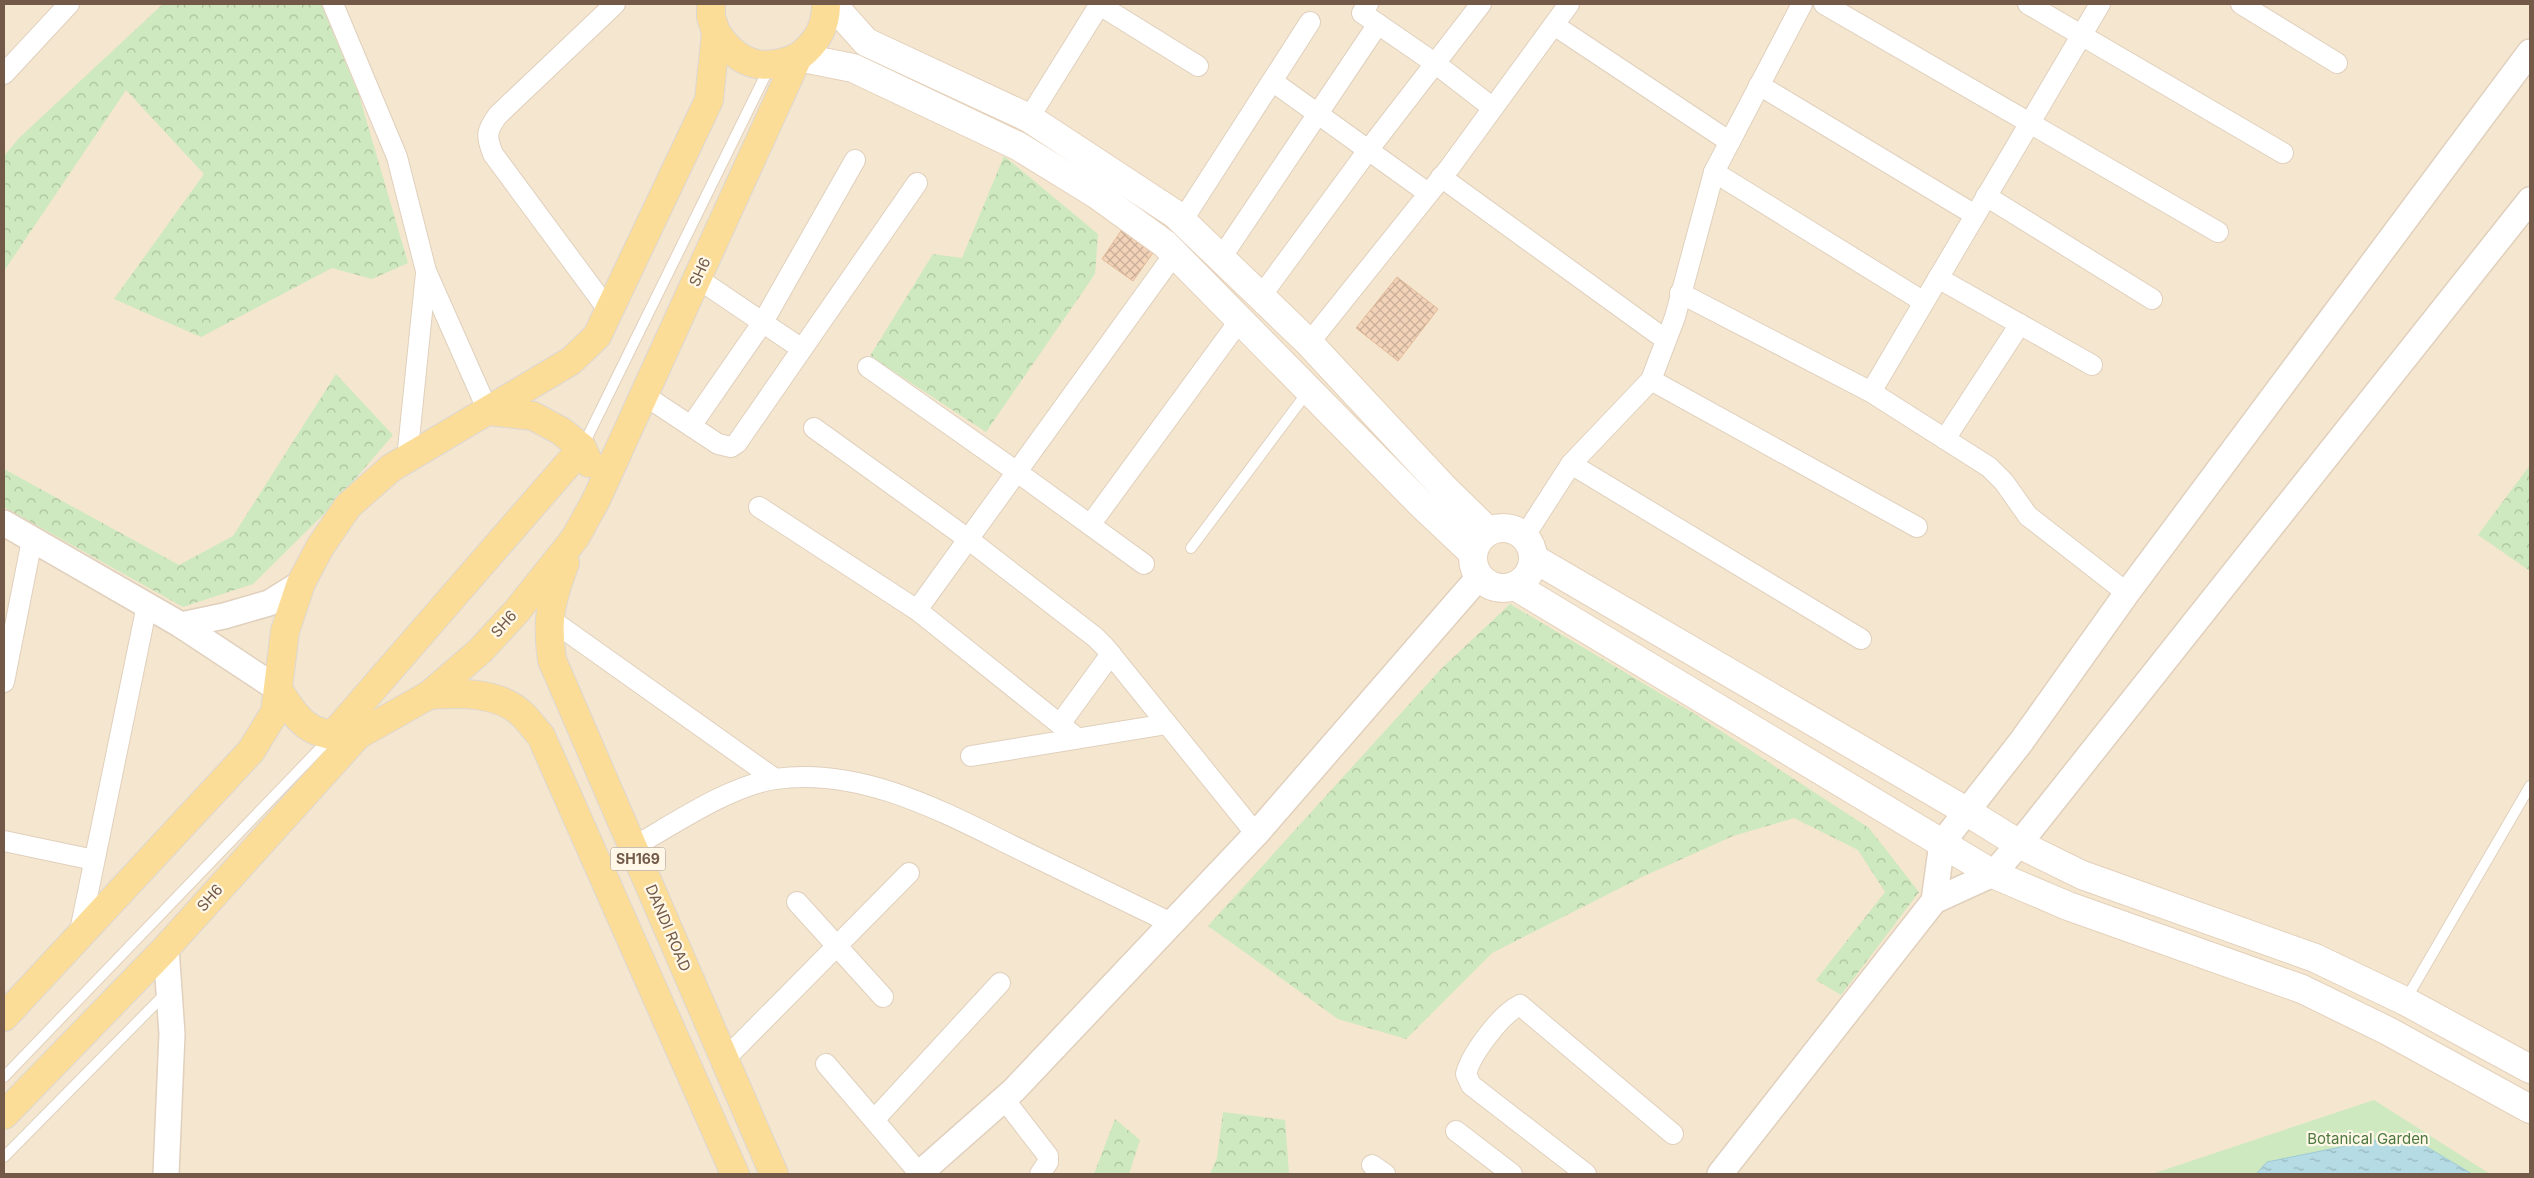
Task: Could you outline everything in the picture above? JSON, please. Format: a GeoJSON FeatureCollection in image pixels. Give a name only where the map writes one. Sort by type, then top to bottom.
{"type":"FeatureCollection","features":[{"type":"Feature","properties":{"kind":"main road"},"geometry":{"type":"LineString","coordinates":[[711,4],[711,17],[716,32],[726,46],[739,57],[754,63],[770,65],[785,63],[798,57],[853,68],[1018,146],[1096,194],[1175,253],[1309,390],[1480,554]]}},
{"type":"Feature","properties":{"kind":"main road","name":"SH6"},"geometry":{"type":"LineString","coordinates":[[4,1115],[166,948],[358,735],[428,695],[492,638],[575,538],[596,500],[798,57],[808,50],[821,32],[825,21],[826,4]]}},
{"type":"Feature","properties":{"kind":"main road"},"geometry":{"type":"LineString","coordinates":[[832,4],[866,42],[1029,118],[1182,221],[1309,343],[1444,488],[1496,588],[1515,586],[1529,573],[1528,547]]}},
{"type":"Feature","properties":{"kind":"main road"},"geometry":{"type":"LineString","coordinates":[[4,1017],[251,751],[277,700],[285,631],[301,583],[320,547],[348,506],[391,468],[571,361],[596,336],[710,100],[716,32]]}},
{"type":"Feature","properties":{"kind":"main road"},"geometry":{"type":"LineString","coordinates":[[488,411],[532,416],[561,431],[582,448],[589,464],[596,500]]}},
{"type":"Feature","properties":{"kind":"main road"},"geometry":{"type":"LineString","coordinates":[[332,736],[582,448]]}},
{"type":"Feature","properties":{"kind":"main road"},"geometry":{"type":"LineString","coordinates":[[1480,554],[1507,528],[1528,547],[1966,810],[2018,844],[2082,875],[2315,958],[2405,1001],[2530,1069]]}},
{"type":"Feature","properties":{"kind":"main road","name":"DANDI ROAD"},"geometry":{"type":"LineString","coordinates":[[575,538],[552,598],[548,634],[552,660],[774,1174]]}},
{"type":"Feature","properties":{"kind":"main road"},"geometry":{"type":"LineString","coordinates":[[1515,586],[1993,874],[2068,906],[2302,990],[2388,1031],[2530,1109]]}},
{"type":"Feature","properties":{"kind":"main road","name":"SH169"},"geometry":{"type":"LineString","coordinates":[[428,695],[466,693],[499,700],[522,713],[541,736],[735,1174]]}},
{"type":"Feature","properties":{"kind":"main road"},"geometry":{"type":"LineString","coordinates":[[277,700],[310,728],[332,736],[358,735]]}},
{"type":"Feature","properties":{"kind":"street"},"geometry":{"type":"LineString","coordinates":[[4,74],[69,4]]}},
{"type":"Feature","properties":{"kind":"street"},"geometry":{"type":"LineString","coordinates":[[333,4],[397,157],[426,271],[488,411]]}},
{"type":"Feature","properties":{"kind":"street"},"geometry":{"type":"LineString","coordinates":[[609,311],[493,154],[487,139],[490,126],[498,115],[615,4]]}},
{"type":"Feature","properties":{"kind":"street"},"geometry":{"type":"LineString","coordinates":[[1029,118],[1099,4],[1198,66]]}},
{"type":"Feature","properties":{"kind":"street"},"geometry":{"type":"LineString","coordinates":[[1368,4],[1362,13],[1436,64],[1493,108]]}},
{"type":"Feature","properties":{"kind":"street"},"geometry":{"type":"LineString","coordinates":[[1261,296],[1369,149],[1481,4]]}},
{"type":"Feature","properties":{"kind":"street"},"geometry":{"type":"LineString","coordinates":[[1309,343],[1441,177],[1569,4]]}},
{"type":"Feature","properties":{"kind":"street"},"geometry":{"type":"LineString","coordinates":[[1528,547],[1571,464],[1651,380],[1666,340],[1714,172],[1802,4]]}},
{"type":"Feature","properties":{"kind":"street"},"geometry":{"type":"LineString","coordinates":[[1824,4],[2028,124],[2218,232]]}},
{"type":"Feature","properties":{"kind":"street"},"geometry":{"type":"LineString","coordinates":[[2028,4],[2283,153]]}},
{"type":"Feature","properties":{"kind":"street"},"geometry":{"type":"LineString","coordinates":[[1871,392],[2100,4]]}},
{"type":"Feature","properties":{"kind":"street"},"geometry":{"type":"LineString","coordinates":[[2241,4],[2337,63]]}},
{"type":"Feature","properties":{"kind":"street"},"geometry":{"type":"LineString","coordinates":[[1182,221],[1310,22]]}},
{"type":"Feature","properties":{"kind":"street"},"geometry":{"type":"LineString","coordinates":[[1221,258],[1378,24]]}},
{"type":"Feature","properties":{"kind":"street"},"geometry":{"type":"LineString","coordinates":[[1554,25],[1730,142]]}},
{"type":"Feature","properties":{"kind":"street"},"geometry":{"type":"LineString","coordinates":[[1934,901],[1942,843],[2020,742],[2127,593],[2530,52]]}},
{"type":"Feature","properties":{"kind":"street"},"geometry":{"type":"LineString","coordinates":[[1272,81],[1428,193]]}},
{"type":"Feature","properties":{"kind":"street"},"geometry":{"type":"LineString","coordinates":[[1759,85],[1975,215]]}},
{"type":"Feature","properties":{"kind":"street"},"geometry":{"type":"LineString","coordinates":[[691,426],[763,322],[855,160]]}},
{"type":"Feature","properties":{"kind":"street"},"geometry":{"type":"LineString","coordinates":[[1714,172],[1924,302]]}},
{"type":"Feature","properties":{"kind":"street"},"geometry":{"type":"LineString","coordinates":[[1441,177],[1666,340]]}},
{"type":"Feature","properties":{"kind":"street"},"geometry":{"type":"LineString","coordinates":[[644,395],[724,446],[730,447],[738,443],[917,183]]}},
{"type":"Feature","properties":{"kind":"street"},"geometry":{"type":"LineString","coordinates":[[1986,196],[2152,299]]}},
{"type":"Feature","properties":{"kind":"street"},"geometry":{"type":"LineString","coordinates":[[1720,1174],[1934,901],[1993,874],[2018,844],[2530,200]]}},
{"type":"Feature","properties":{"kind":"street"},"geometry":{"type":"LineString","coordinates":[[917,610],[1175,253]]}},
{"type":"Feature","properties":{"kind":"street"},"geometry":{"type":"LineString","coordinates":[[407,459],[426,271]]}},
{"type":"Feature","properties":{"kind":"street"},"geometry":{"type":"LineString","coordinates":[[697,278],[802,349]]}},
{"type":"Feature","properties":{"kind":"street"},"geometry":{"type":"LineString","coordinates":[[1938,278],[2092,365]]}},
{"type":"Feature","properties":{"kind":"street"},"geometry":{"type":"LineString","coordinates":[[1680,292],[1871,392],[1989,467],[2004,482],[2028,516],[2127,593]]}},
{"type":"Feature","properties":{"kind":"street"},"geometry":{"type":"LineString","coordinates":[[1090,524],[1240,320]]}},
{"type":"Feature","properties":{"kind":"street"},"geometry":{"type":"LineString","coordinates":[[1945,439],[2020,324]]}},
{"type":"Feature","properties":{"kind":"street"},"geometry":{"type":"LineString","coordinates":[[868,367],[1144,564]]}},
{"type":"Feature","properties":{"kind":"street"},"geometry":{"type":"LineString","coordinates":[[1651,380],[1917,527]]}},
{"type":"Feature","properties":{"kind":"street"},"geometry":{"type":"LineString","coordinates":[[814,428],[968,540],[1095,637],[1111,654],[1256,834]]}},
{"type":"Feature","properties":{"kind":"street"},"geometry":{"type":"LineString","coordinates":[[1571,464],[1861,639]]}},
{"type":"Feature","properties":{"kind":"street"},"geometry":{"type":"LineString","coordinates":[[760,507],[917,610],[1077,738]]}},
{"type":"Feature","properties":{"kind":"street"},"geometry":{"type":"LineString","coordinates":[[4,523],[181,625],[277,700]]}},
{"type":"Feature","properties":{"kind":"street"},"geometry":{"type":"LineString","coordinates":[[4,682],[32,540]]}},
{"type":"Feature","properties":{"kind":"street"},"geometry":{"type":"LineString","coordinates":[[826,1064],[920,1174],[1004,1098],[1256,834],[1480,554]]}},
{"type":"Feature","properties":{"kind":"street"},"geometry":{"type":"LineString","coordinates":[[181,625],[224,616],[269,603],[301,583]]}},
{"type":"Feature","properties":{"kind":"street"},"geometry":{"type":"LineString","coordinates":[[79,936],[147,605]]}},
{"type":"Feature","properties":{"kind":"street"},"geometry":{"type":"LineString","coordinates":[[550,619],[775,779]]}},
{"type":"Feature","properties":{"kind":"street"},"geometry":{"type":"LineString","coordinates":[[1060,724],[1111,654]]}},
{"type":"Feature","properties":{"kind":"street"},"geometry":{"type":"LineString","coordinates":[[971,756],[1167,724]]}},
{"type":"Feature","properties":{"kind":"street"},"geometry":{"type":"LineString","coordinates":[[633,847],[740,788],[775,779],[813,777],[858,783],[902,795],[1172,923]]}},
{"type":"Feature","properties":{"kind":"street"},"geometry":{"type":"LineString","coordinates":[[4,841],[94,860]]}},
{"type":"Feature","properties":{"kind":"street"},"geometry":{"type":"LineString","coordinates":[[725,1059],[909,873]]}},
{"type":"Feature","properties":{"kind":"street"},"geometry":{"type":"LineString","coordinates":[[797,902],[883,997]]}},
{"type":"Feature","properties":{"kind":"street"},"geometry":{"type":"LineString","coordinates":[[166,948],[172,1034],[166,1174]]}},
{"type":"Feature","properties":{"kind":"street"},"geometry":{"type":"LineString","coordinates":[[874,1120],[1000,983]]}},
{"type":"Feature","properties":{"kind":"street"},"geometry":{"type":"LineString","coordinates":[[1586,1174],[1471,1085],[1466,1074],[1469,1064],[1510,1009],[1520,1005],[1674,1134]]}},
{"type":"Feature","properties":{"kind":"street"},"geometry":{"type":"LineString","coordinates":[[1004,1098],[1048,1156],[1048,1162],[1040,1174]]}},
{"type":"Feature","properties":{"kind":"street"},"geometry":{"type":"LineString","coordinates":[[1456,1130],[1512,1174]]}},
{"type":"Feature","properties":{"kind":"lane"},"geometry":{"type":"LineString","coordinates":[[582,448],[770,65]]}},
{"type":"Feature","properties":{"kind":"lane"},"geometry":{"type":"LineString","coordinates":[[1191,548],[1309,390]]}},
{"type":"Feature","properties":{"kind":"lane"},"geometry":{"type":"LineString","coordinates":[[4,1077],[332,736]]}},
{"type":"Feature","properties":{"kind":"lane"},"geometry":{"type":"LineString","coordinates":[[2405,1001],[2530,786]]}},
{"type":"Feature","properties":{"kind":"lane"},"geometry":{"type":"LineString","coordinates":[[4,1157],[168,990]]}},
{"type":"Feature","properties":{"kind":"shaded area"},"geometry":{"type":"Polygon","coordinates":[[[4,4],[2530,4],[2530,1174],[4,1174],[4,4]]]}},
{"type":"Feature","properties":{"kind":"green space"},"geometry":{"type":"Polygon","coordinates":[[[163,4],[321,4],[359,95],[408,263],[372,279],[332,268],[201,337],[114,299],[204,174],[126,90],[4,271],[4,156],[19,138],[163,4]]]}},
{"type":"Feature","properties":{"kind":"green space"},"geometry":{"type":"Polygon","coordinates":[[[1004,156],[1098,234],[1095,274],[986,432],[870,356],[933,254],[962,258],[1004,156]]]}},
{"type":"Feature","properties":{"kind":"green space"},"geometry":{"type":"Polygon","coordinates":[[[336,374],[393,435],[332,506],[253,584],[183,607],[4,507],[4,469],[179,565],[233,536],[336,374]]]}},
{"type":"Feature","properties":{"kind":"green space"},"geometry":{"type":"Polygon","coordinates":[[[2530,465],[2530,571],[2478,535],[2530,465]]]}},
{"type":"Feature","properties":{"kind":"green space"},"geometry":{"type":"Polygon","coordinates":[[[1510,604],[1695,714],[1869,828],[1919,892],[1841,995],[1816,980],[1885,892],[1858,850],[1794,818],[1733,836],[1642,877],[1492,953],[1406,1039],[1338,1019],[1208,926],[1441,669],[1510,604]]]}},
{"type":"Feature","properties":{"kind":"green space","name":"Botanical Garden"},"geometry":{"type":"Polygon","coordinates":[[[2374,1100],[2490,1174],[2152,1174],[2374,1100]]]}},
{"type":"Feature","properties":{"kind":"green space"},"geometry":{"type":"Polygon","coordinates":[[[1223,1112],[1285,1120],[1289,1174],[1210,1174],[1217,1158],[1223,1112]]]}},
{"type":"Feature","properties":{"kind":"green space"},"geometry":{"type":"Polygon","coordinates":[[[1115,1119],[1140,1140],[1129,1174],[1094,1174],[1115,1119]]]}},
{"type":"Feature","properties":{"kind":"water"},"geometry":{"type":"Polygon","coordinates":[[[2405,1134],[2472,1174],[2256,1174],[2267,1162],[2405,1134]]]}},
{"type":"Feature","properties":{"kind":"building"},"geometry":{"type":"Polygon","coordinates":[[[1123,228],[1155,250],[1133,281],[1102,259],[1123,228]]]}},
{"type":"Feature","properties":{"kind":"building"},"geometry":{"type":"Polygon","coordinates":[[[1397,277],[1438,309],[1398,361],[1356,328],[1397,277]]]}}]}
